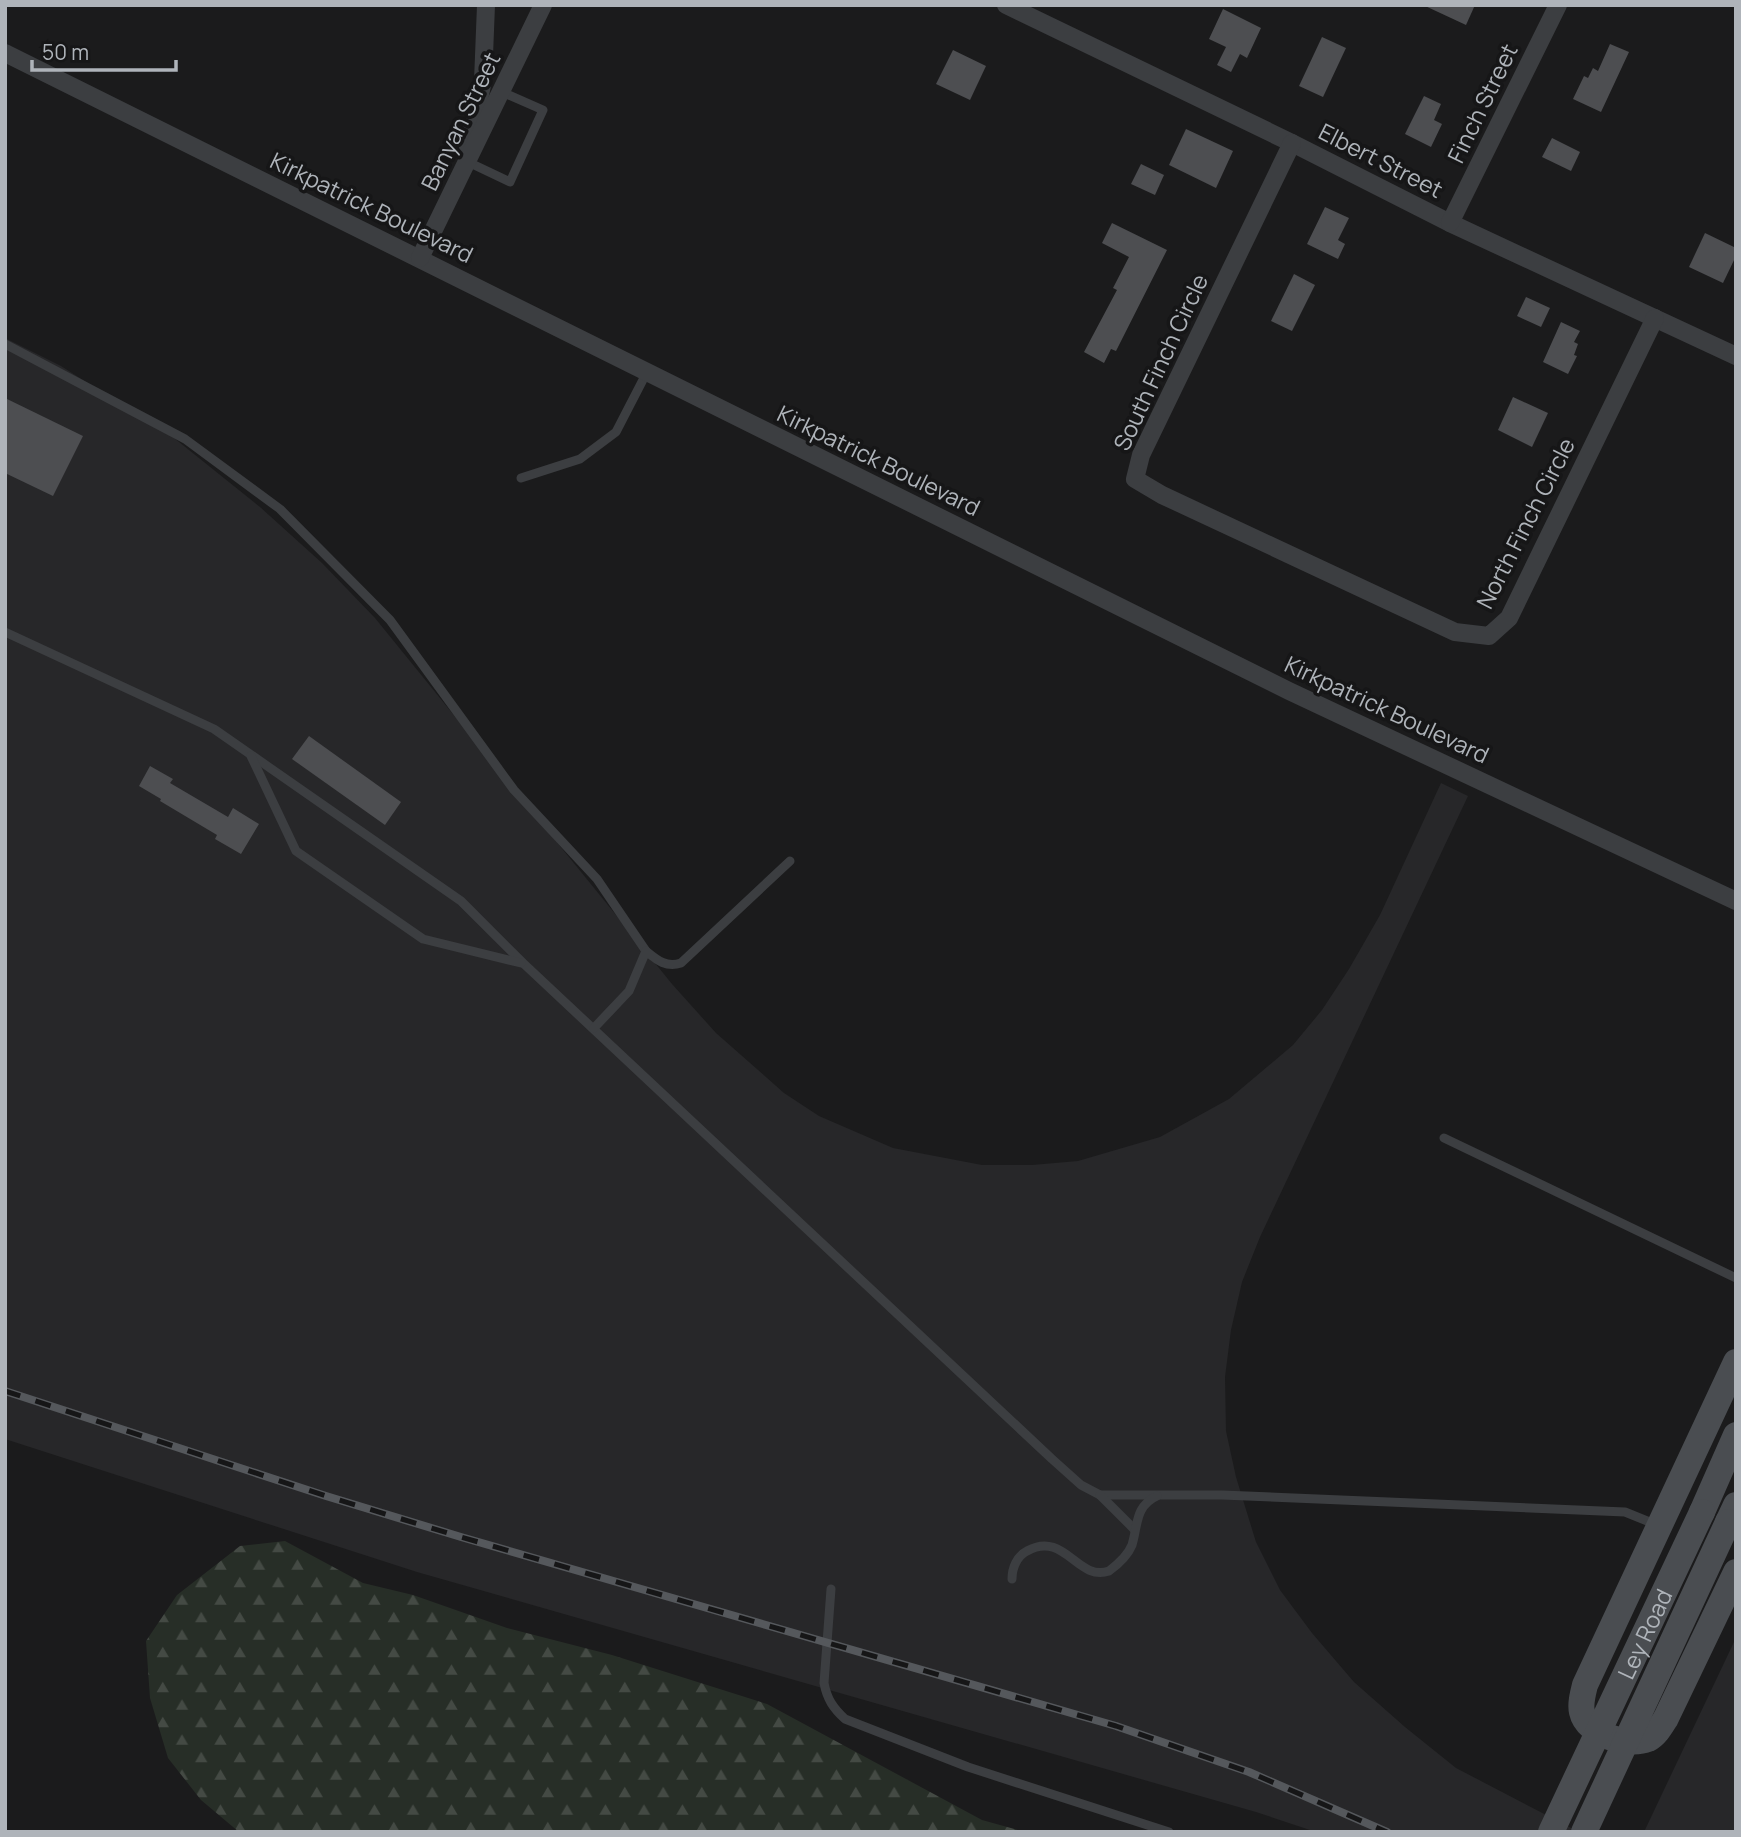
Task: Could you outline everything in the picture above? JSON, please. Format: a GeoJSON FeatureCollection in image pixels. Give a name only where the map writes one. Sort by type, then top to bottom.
{"type":"FeatureCollection","features":[{"type":"Feature","properties":{"kind":"main road"},"geometry":{"type":"LineString","coordinates":[[1736,1362],[1585,1685],[1581,1706],[1587,1722],[1594,1729],[1623,1742],[1641,1741],[1654,1735],[1729,1603],[1736,1572]]}},
{"type":"Feature","properties":{"kind":"main road","name":"Ley Road"},"geometry":{"type":"LineString","coordinates":[[1551,1832],[1736,1434]]}},
{"type":"Feature","properties":{"kind":"main road","name":"Ley Road"},"geometry":{"type":"LineString","coordinates":[[1584,1832],[1732,1513]]}},
{"type":"Feature","properties":{"kind":"street"},"geometry":{"type":"LineString","coordinates":[[460,180],[483,81],[486,5]]}},
{"type":"Feature","properties":{"kind":"street","name":"Banyan Street"},"geometry":{"type":"LineString","coordinates":[[420,258],[543,5]]}},
{"type":"Feature","properties":{"kind":"street","name":"Elbert Street"},"geometry":{"type":"LineString","coordinates":[[1006,5],[1292,143],[1450,223],[1736,356]]}},
{"type":"Feature","properties":{"kind":"street","name":"Finch Street"},"geometry":{"type":"LineString","coordinates":[[1450,223],[1558,5]]}},
{"type":"Feature","properties":{"kind":"street","name":"Kirkpatrick Boulevard"},"geometry":{"type":"LineString","coordinates":[[5,53],[1289,691],[1736,901]]}},
{"type":"Feature","properties":{"kind":"street","name":"South Finch Circle"},"geometry":{"type":"LineString","coordinates":[[1292,143],[1141,455],[1135,479],[1162,495],[1335,575]]}},
{"type":"Feature","properties":{"kind":"street","name":"North Finch Circle"},"geometry":{"type":"LineString","coordinates":[[1335,575],[1455,632],[1489,636],[1509,618],[1655,318]]}},
{"type":"Feature","properties":{"kind":"lane"},"geometry":{"type":"LineString","coordinates":[[468,162],[510,182],[543,110],[502,92]]}},
{"type":"Feature","properties":{"kind":"lane"},"geometry":{"type":"LineString","coordinates":[[5,344],[185,439],[279,509],[390,620],[514,790],[597,879],[646,951],[666,965],[681,963],[790,862]]}},
{"type":"Feature","properties":{"kind":"lane"},"geometry":{"type":"LineString","coordinates":[[521,478],[580,459],[616,432],[647,372]]}},
{"type":"Feature","properties":{"kind":"lane"},"geometry":{"type":"LineString","coordinates":[[5,632],[214,729],[461,901],[523,963],[1052,1460],[1081,1485],[1100,1495],[1134,1529]]}},
{"type":"Feature","properties":{"kind":"lane"},"geometry":{"type":"LineString","coordinates":[[251,755],[296,851],[423,939],[523,963]]}},
{"type":"Feature","properties":{"kind":"lane"},"geometry":{"type":"LineString","coordinates":[[594,1028],[629,991],[646,951]]}},
{"type":"Feature","properties":{"kind":"lane"},"geometry":{"type":"LineString","coordinates":[[1444,1138],[1736,1278]]}},
{"type":"Feature","properties":{"kind":"lane"},"geometry":{"type":"LineString","coordinates":[[1012,1579],[1012,1570],[1022,1554],[1046,1545],[1056,1547],[1093,1572],[1109,1572],[1128,1552],[1142,1506],[1162,1494]]}},
{"type":"Feature","properties":{"kind":"lane"},"geometry":{"type":"LineString","coordinates":[[1100,1495],[1222,1494],[1625,1512],[1659,1526]]}},
{"type":"Feature","properties":{"kind":"lane"},"geometry":{"type":"LineString","coordinates":[[831,1590],[824,1683],[826,1695],[834,1709],[845,1719],[968,1767],[1169,1832]]}},
{"type":"Feature","properties":{"kind":"shaded area"},"geometry":{"type":"Polygon","coordinates":[[[5,338],[61,366],[174,438],[260,507],[322,563],[375,618],[672,984],[716,1033],[784,1093],[819,1116],[893,1148],[982,1165],[1078,1161],[1160,1137],[1229,1099],[1293,1045],[1322,1010],[1380,915],[1441,783],[1468,796],[1260,1237],[1242,1282],[1231,1330],[1225,1377],[1226,1431],[1236,1477],[1256,1542],[1280,1590],[1354,1682],[1456,1768],[1579,1832],[1316,1832],[1256,1812],[417,1572],[5,1439],[5,338]]]}},
{"type":"Feature","properties":{"kind":"shaded area"},"geometry":{"type":"Polygon","coordinates":[[[1734,1642],[1736,1832],[1644,1832],[1734,1642]]]}},
{"type":"Feature","properties":{"kind":"green space"},"geometry":{"type":"Polygon","coordinates":[[[285,1541],[363,1583],[413,1595],[507,1628],[612,1655],[767,1704],[982,1820],[1025,1832],[239,1832],[201,1800],[168,1758],[150,1698],[146,1641],[177,1595],[240,1546],[285,1541]]]}},
{"type":"Feature","properties":{"kind":"building"},"geometry":{"type":"Polygon","coordinates":[[[1423,5],[1475,5],[1466,25],[1423,5]]]}},
{"type":"Feature","properties":{"kind":"building"},"geometry":{"type":"Polygon","coordinates":[[[1223,9],[1261,28],[1247,58],[1240,54],[1231,72],[1217,65],[1226,47],[1209,39],[1223,9]]]}},
{"type":"Feature","properties":{"kind":"building"},"geometry":{"type":"Polygon","coordinates":[[[1322,37],[1346,48],[1323,97],[1299,86],[1322,37]]]}},
{"type":"Feature","properties":{"kind":"building"},"geometry":{"type":"Polygon","coordinates":[[[1610,44],[1629,52],[1601,112],[1573,99],[1584,76],[1588,78],[1593,68],[1598,71],[1610,44]]]}},
{"type":"Feature","properties":{"kind":"building"},"geometry":{"type":"Polygon","coordinates":[[[953,50],[986,66],[970,100],[936,84],[953,50]]]}},
{"type":"Feature","properties":{"kind":"building"},"geometry":{"type":"Polygon","coordinates":[[[1424,96],[1441,104],[1434,120],[1442,124],[1431,147],[1405,134],[1424,96]]]}},
{"type":"Feature","properties":{"kind":"building"},"geometry":{"type":"Polygon","coordinates":[[[1186,129],[1233,151],[1216,188],[1169,165],[1186,129]]]}},
{"type":"Feature","properties":{"kind":"building"},"geometry":{"type":"Polygon","coordinates":[[[1552,138],[1580,152],[1571,171],[1542,157],[1552,138]]]}},
{"type":"Feature","properties":{"kind":"building"},"geometry":{"type":"Polygon","coordinates":[[[1141,164],[1164,175],[1155,195],[1131,184],[1141,164]]]}},
{"type":"Feature","properties":{"kind":"building"},"geometry":{"type":"Polygon","coordinates":[[[1325,207],[1349,218],[1338,240],[1345,244],[1338,259],[1307,244],[1325,207]]]}},
{"type":"Feature","properties":{"kind":"building"},"geometry":{"type":"Polygon","coordinates":[[[1112,223],[1167,250],[1116,351],[1111,349],[1104,363],[1084,352],[1117,290],[1113,288],[1129,257],[1102,243],[1112,223]]]}},
{"type":"Feature","properties":{"kind":"building"},"geometry":{"type":"Polygon","coordinates":[[[1705,233],[1736,248],[1736,256],[1723,283],[1689,267],[1705,233]]]}},
{"type":"Feature","properties":{"kind":"building"},"geometry":{"type":"Polygon","coordinates":[[[1294,274],[1315,285],[1292,331],[1271,321],[1294,274]]]}},
{"type":"Feature","properties":{"kind":"building"},"geometry":{"type":"Polygon","coordinates":[[[1526,297],[1550,308],[1541,327],[1517,316],[1526,297]]]}},
{"type":"Feature","properties":{"kind":"building"},"geometry":{"type":"Polygon","coordinates":[[[1561,322],[1580,331],[1574,342],[1578,344],[1574,355],[1577,356],[1568,374],[1543,362],[1561,322]]]}},
{"type":"Feature","properties":{"kind":"building"},"geometry":{"type":"Polygon","coordinates":[[[1513,397],[1548,413],[1532,447],[1498,430],[1513,397]]]}},
{"type":"Feature","properties":{"kind":"building"},"geometry":{"type":"Polygon","coordinates":[[[5,398],[83,436],[53,496],[5,473],[5,398]]]}},
{"type":"Feature","properties":{"kind":"building"},"geometry":{"type":"Polygon","coordinates":[[[309,736],[401,802],[385,825],[292,759],[309,736]]]}},
{"type":"Feature","properties":{"kind":"building"},"geometry":{"type":"Polygon","coordinates":[[[150,766],[173,779],[170,783],[228,817],[233,808],[259,824],[241,854],[215,839],[217,835],[139,786],[150,766]]]}},
{"type":"Feature","properties":{"kind":"railway"},"geometry":{"type":"LineString","coordinates":[[5,1391],[326,1496],[461,1537],[1116,1726],[1249,1772],[1387,1832]]}}]}
